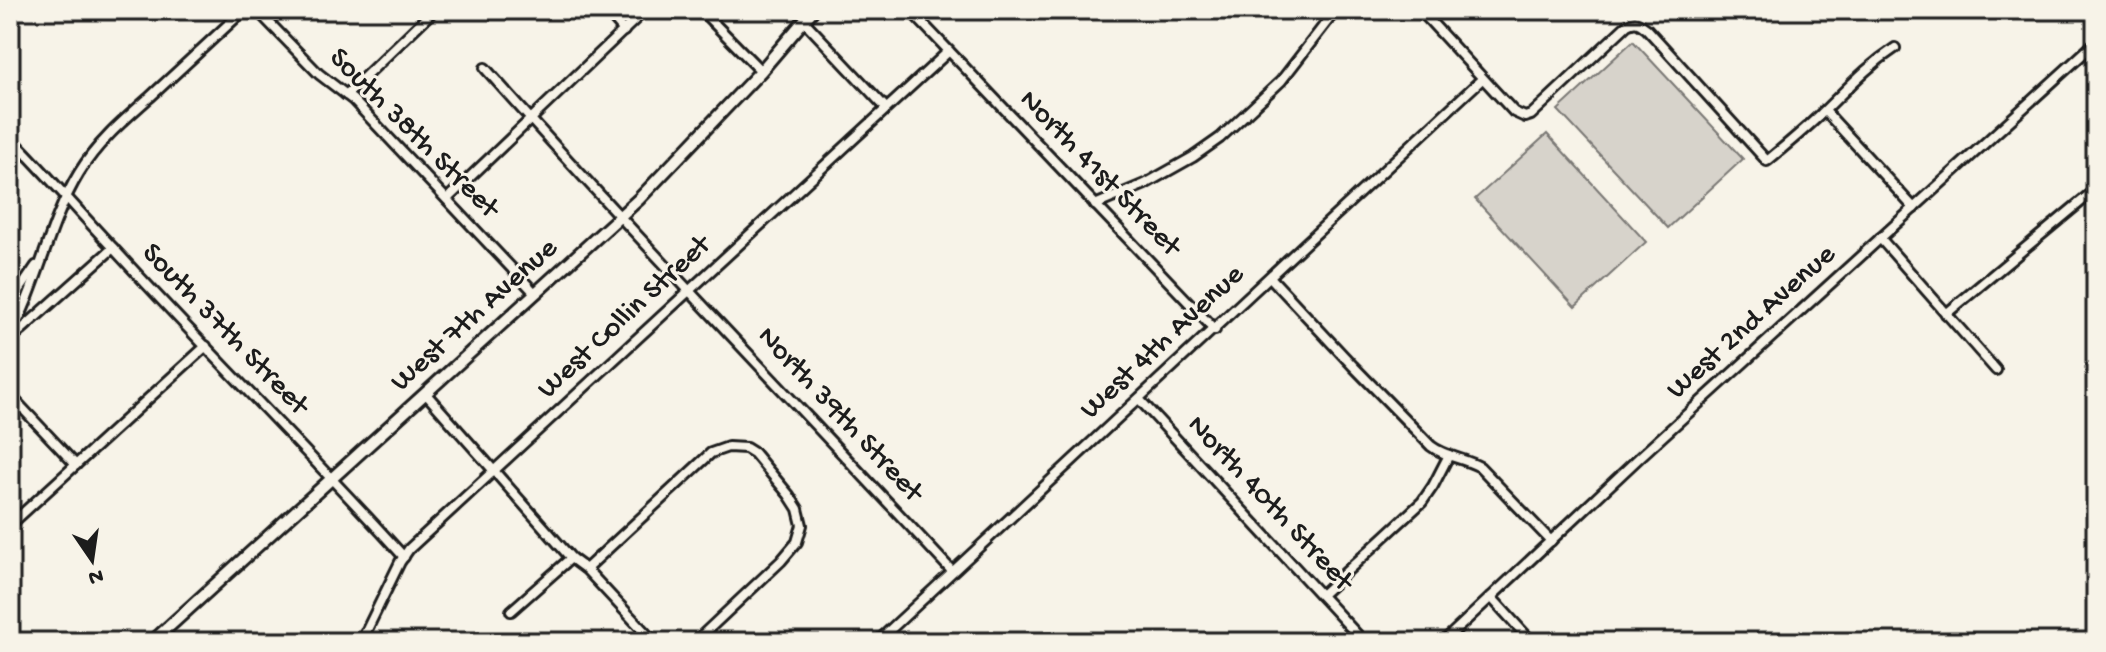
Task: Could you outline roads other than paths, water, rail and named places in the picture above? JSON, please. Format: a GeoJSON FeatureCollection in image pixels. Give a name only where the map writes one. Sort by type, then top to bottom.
{"type":"FeatureCollection","features":[{"type":"Feature","properties":{"kind":"main road","name":"West 7th Avenue"},"geometry":{"type":"LineString","coordinates":[[152,642],[620,217],[761,71],[813,10]]}},
{"type":"Feature","properties":{"kind":"street"},"geometry":{"type":"LineString","coordinates":[[10,338],[32,292],[41,259],[67,195],[95,150],[244,10]]}},
{"type":"Feature","properties":{"kind":"street","name":"South 38th Street"},"geometry":{"type":"LineString","coordinates":[[257,10],[319,74],[346,95],[535,293]]}},
{"type":"Feature","properties":{"kind":"street"},"geometry":{"type":"LineString","coordinates":[[346,95],[434,10]]}},
{"type":"Feature","properties":{"kind":"street"},"geometry":{"type":"LineString","coordinates":[[606,10],[624,31]]}},
{"type":"Feature","properties":{"kind":"street"},"geometry":{"type":"LineString","coordinates":[[447,199],[645,10]]}},
{"type":"Feature","properties":{"kind":"street"},"geometry":{"type":"LineString","coordinates":[[701,10],[761,71]]}},
{"type":"Feature","properties":{"kind":"street","name":"North 41st Street"},"geometry":{"type":"LineString","coordinates":[[910,10],[1215,330]]}},
{"type":"Feature","properties":{"kind":"street"},"geometry":{"type":"LineString","coordinates":[[919,19],[928,10]]}},
{"type":"Feature","properties":{"kind":"street"},"geometry":{"type":"LineString","coordinates":[[1095,205],[1145,184],[1220,138],[1281,81],[1336,10]]}},
{"type":"Feature","properties":{"kind":"street"},"geometry":{"type":"LineString","coordinates":[[1420,10],[1514,112],[1525,117],[1531,115],[1627,25],[1637,22],[1647,29],[1767,161],[1825,111],[1851,82],[1895,48]]}},
{"type":"Feature","properties":{"kind":"street"},"geometry":{"type":"LineString","coordinates":[[804,21],[886,108]]}},
{"type":"Feature","properties":{"kind":"street","name":"West 2nd Avenue"},"geometry":{"type":"LineString","coordinates":[[1443,642],[1650,448],[2096,42]]}},
{"type":"Feature","properties":{"kind":"street","name":"West Collin Street"},"geometry":{"type":"LineString","coordinates":[[361,642],[409,549],[949,51]]}},
{"type":"Feature","properties":{"kind":"street","name":"North 39th Street"},"geometry":{"type":"LineString","coordinates":[[485,68],[620,217],[952,571]]}},
{"type":"Feature","properties":{"kind":"street","name":"West 4th Avenue"},"geometry":{"type":"LineString","coordinates":[[877,642],[1482,79]]}},
{"type":"Feature","properties":{"kind":"street"},"geometry":{"type":"LineString","coordinates":[[1825,111],[1914,208]]}},
{"type":"Feature","properties":{"kind":"street","name":"South 37th Street"},"geometry":{"type":"LineString","coordinates":[[10,137],[404,557]]}},
{"type":"Feature","properties":{"kind":"street"},"geometry":{"type":"LineString","coordinates":[[1946,314],[2096,189]]}},
{"type":"Feature","properties":{"kind":"street"},"geometry":{"type":"LineString","coordinates":[[1880,238],[1996,370]]}},
{"type":"Feature","properties":{"kind":"street"},"geometry":{"type":"LineString","coordinates":[[10,338],[113,248]]}},
{"type":"Feature","properties":{"kind":"street"},"geometry":{"type":"LineString","coordinates":[[10,304],[41,259]]}},
{"type":"Feature","properties":{"kind":"street"},"geometry":{"type":"LineString","coordinates":[[1270,277],[1431,446],[1480,467],[1551,541]]}},
{"type":"Feature","properties":{"kind":"street"},"geometry":{"type":"LineString","coordinates":[[10,525],[206,346]]}},
{"type":"Feature","properties":{"kind":"street"},"geometry":{"type":"LineString","coordinates":[[426,394],[571,558],[586,569],[650,641]]}},
{"type":"Feature","properties":{"kind":"street"},"geometry":{"type":"LineString","coordinates":[[10,395],[76,465]]}},
{"type":"Feature","properties":{"kind":"street","name":"North 40th Street"},"geometry":{"type":"LineString","coordinates":[[1139,399],[1364,642]]}},
{"type":"Feature","properties":{"kind":"street"},"geometry":{"type":"LineString","coordinates":[[586,569],[711,453],[728,447],[746,448],[754,453],[798,509],[802,525],[797,542],[695,642]]}},
{"type":"Feature","properties":{"kind":"street"},"geometry":{"type":"LineString","coordinates":[[1321,595],[1422,502],[1449,455]]}},
{"type":"Feature","properties":{"kind":"street"},"geometry":{"type":"LineString","coordinates":[[511,611],[571,558]]}},
{"type":"Feature","properties":{"kind":"street"},"geometry":{"type":"LineString","coordinates":[[1491,597],[1532,642]]}}]}
